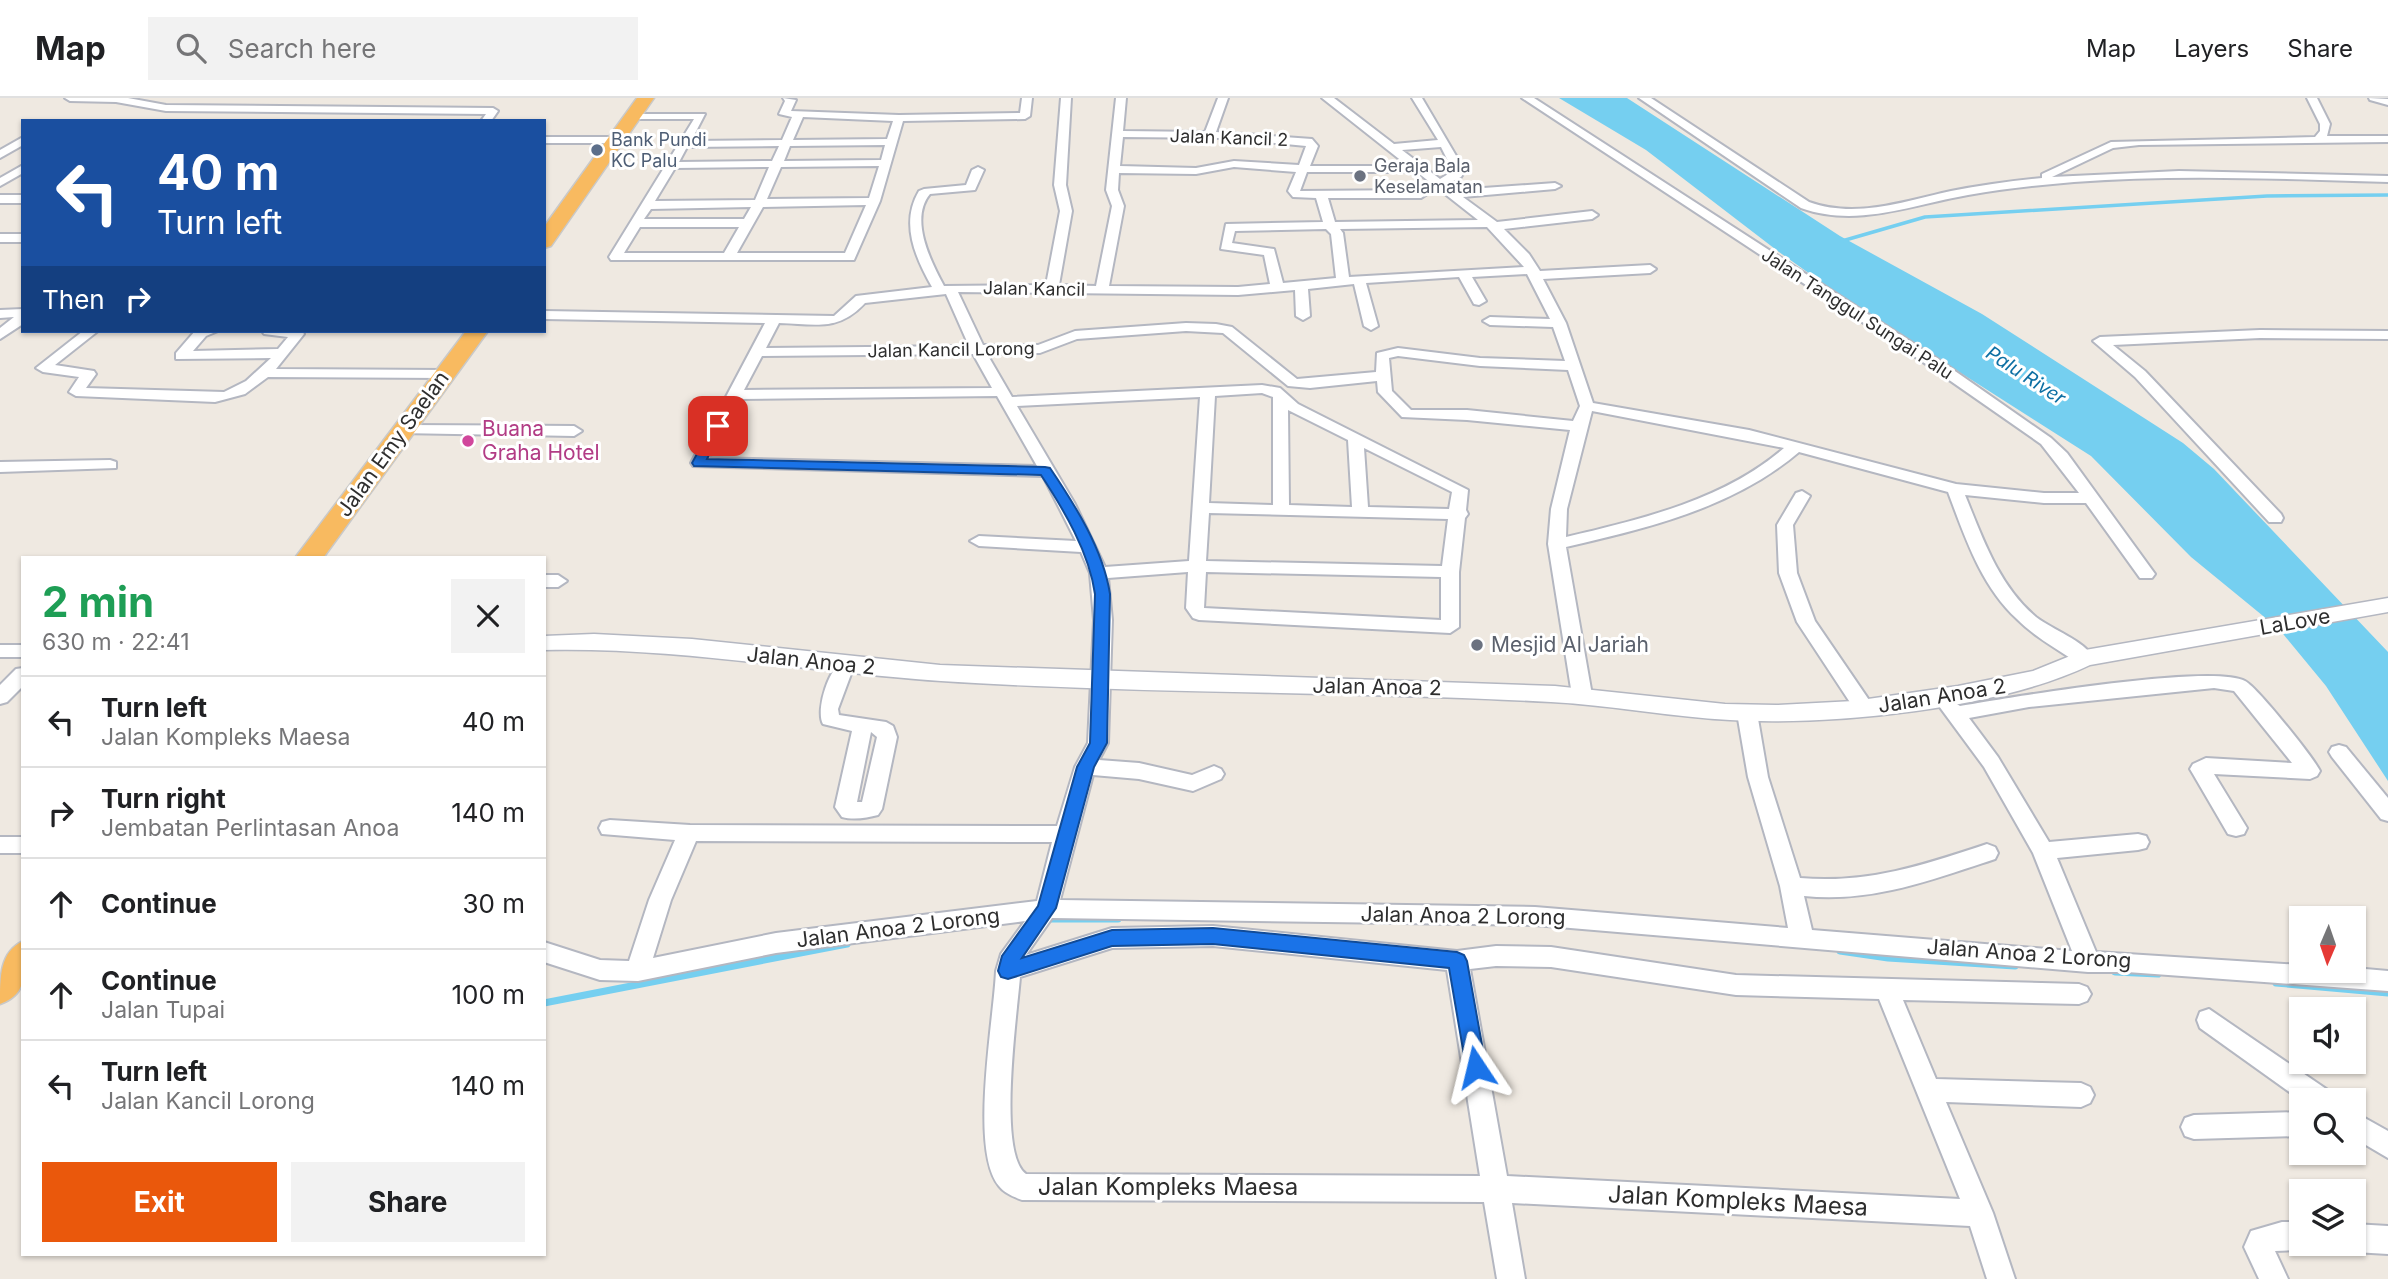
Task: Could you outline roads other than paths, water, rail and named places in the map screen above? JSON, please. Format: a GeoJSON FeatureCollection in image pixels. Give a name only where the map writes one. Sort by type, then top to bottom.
{"type":"FeatureCollection","features":[{"type":"Feature","properties":{"kind":"highway"},"geometry":{"type":"LineString","coordinates":[[546,239],[646,98]]}},
{"type":"Feature","properties":{"kind":"highway","name":"Jalan Emy Saelan"},"geometry":{"type":"LineString","coordinates":[[310,556],[476,333]]}},
{"type":"Feature","properties":{"kind":"highway"},"geometry":{"type":"LineString","coordinates":[[0,987],[21,960]]}},
{"type":"Feature","properties":{"kind":"street"},"geometry":{"type":"LineString","coordinates":[[71,98],[128,99],[166,108],[493,111]]}},
{"type":"Feature","properties":{"kind":"street"},"geometry":{"type":"LineString","coordinates":[[245,108],[255,98]]}},
{"type":"Feature","properties":{"kind":"street"},"geometry":{"type":"LineString","coordinates":[[329,108],[338,98]]}},
{"type":"Feature","properties":{"kind":"street"},"geometry":{"type":"LineString","coordinates":[[487,119],[503,98]]}},
{"type":"Feature","properties":{"kind":"street"},"geometry":{"type":"LineString","coordinates":[[788,98],[791,100],[783,114],[900,118],[1025,116],[1027,98]]}},
{"type":"Feature","properties":{"kind":"street"},"geometry":{"type":"LineString","coordinates":[[1052,289],[1066,211],[1060,185],[1066,98]]}},
{"type":"Feature","properties":{"kind":"street"},"geometry":{"type":"LineString","coordinates":[[1102,290],[1118,206],[1112,190],[1121,98]]}},
{"type":"Feature","properties":{"kind":"street"},"geometry":{"type":"LineString","coordinates":[[1209,135],[1223,98]]}},
{"type":"Feature","properties":{"kind":"street"},"geometry":{"type":"LineString","coordinates":[[1327,98],[1491,224],[1525,257],[1559,323],[1587,406],[1579,426],[1559,509],[1557,544],[1582,695]]}},
{"type":"Feature","properties":{"kind":"street"},"geometry":{"type":"LineString","coordinates":[[1417,98],[1459,171],[1457,176],[1439,184]]}},
{"type":"Feature","properties":{"kind":"street","name":"Jalan Tanggul Sungai Palu"},"geometry":{"type":"LineString","coordinates":[[1527,98],[1937,365],[2046,441],[2067,464],[2089,498],[2147,574]]}},
{"type":"Feature","properties":{"kind":"street"},"geometry":{"type":"LineString","coordinates":[[1644,98],[1805,205],[1823,213],[1855,215],[1946,195],[2040,179],[2232,173],[2388,179]]}},
{"type":"Feature","properties":{"kind":"street"},"geometry":{"type":"LineString","coordinates":[[2312,98],[2325,124],[2325,132],[2319,138]]}},
{"type":"Feature","properties":{"kind":"street"},"geometry":{"type":"LineString","coordinates":[[2374,98],[2388,102]]}},
{"type":"Feature","properties":{"kind":"street"},"geometry":{"type":"LineString","coordinates":[[149,119],[166,108]]}},
{"type":"Feature","properties":{"kind":"street"},"geometry":{"type":"LineString","coordinates":[[728,257],[759,203],[799,114]]}},
{"type":"Feature","properties":{"kind":"street"},"geometry":{"type":"LineString","coordinates":[[634,116],[701,116],[615,257],[850,257],[874,201],[900,118]]}},
{"type":"Feature","properties":{"kind":"street","name":"Jalan Kancil 2"},"geometry":{"type":"LineString","coordinates":[[1117,134],[1209,135],[1310,142],[1312,146],[1307,161],[1300,169]]}},
{"type":"Feature","properties":{"kind":"street"},"geometry":{"type":"LineString","coordinates":[[546,140],[617,139]]}},
{"type":"Feature","properties":{"kind":"street"},"geometry":{"type":"LineString","coordinates":[[2040,179],[2111,145],[2185,140],[2388,139]]}},
{"type":"Feature","properties":{"kind":"street"},"geometry":{"type":"LineString","coordinates":[[1,156],[21,141]]}},
{"type":"Feature","properties":{"kind":"street"},"geometry":{"type":"LineString","coordinates":[[685,144],[892,142]]}},
{"type":"Feature","properties":{"kind":"street"},"geometry":{"type":"LineString","coordinates":[[1391,148],[1445,143]]}},
{"type":"Feature","properties":{"kind":"street"},"geometry":{"type":"LineString","coordinates":[[1,156],[21,155]]}},
{"type":"Feature","properties":{"kind":"street"},"geometry":{"type":"LineString","coordinates":[[673,165],[885,163]]}},
{"type":"Feature","properties":{"kind":"street","name":"Jalan Kancil 2"},"geometry":{"type":"LineString","coordinates":[[1114,169],[1196,171],[1234,164],[1300,169],[1419,169]]}},
{"type":"Feature","properties":{"kind":"street"},"geometry":{"type":"LineString","coordinates":[[0,183],[21,169]]}},
{"type":"Feature","properties":{"kind":"street"},"geometry":{"type":"LineString","coordinates":[[1300,169],[1294,193],[1321,196],[1421,194]]}},
{"type":"Feature","properties":{"kind":"street"},"geometry":{"type":"LineString","coordinates":[[978,170],[971,188],[928,191],[918,204],[915,223],[927,269],[945,289],[1045,471],[1067,504],[1099,573],[1102,594],[1102,679],[1098,743],[1085,767],[1046,908],[1009,966]]}},
{"type":"Feature","properties":{"kind":"street"},"geometry":{"type":"LineString","coordinates":[[1452,194],[1555,186]]}},
{"type":"Feature","properties":{"kind":"street"},"geometry":{"type":"LineString","coordinates":[[1321,196],[1331,227],[1337,233],[1343,282]]}},
{"type":"Feature","properties":{"kind":"street"},"geometry":{"type":"LineString","coordinates":[[0,199],[21,200]]}},
{"type":"Feature","properties":{"kind":"street"},"geometry":{"type":"LineString","coordinates":[[648,205],[874,201]]}},
{"type":"Feature","properties":{"kind":"street"},"geometry":{"type":"LineString","coordinates":[[1277,287],[1270,252],[1226,247],[1229,228],[1245,224],[1331,227],[1491,224],[1592,215]]}},
{"type":"Feature","properties":{"kind":"street"},"geometry":{"type":"LineString","coordinates":[[637,223],[748,223]]}},
{"type":"Feature","properties":{"kind":"street","name":"Jalan Kancil"},"geometry":{"type":"LineString","coordinates":[[546,315],[836,320],[846,315],[861,299],[945,289],[1216,291],[1463,272],[1650,269]]}},
{"type":"Feature","properties":{"kind":"street"},"geometry":{"type":"LineString","coordinates":[[1463,272],[1479,301]]}},
{"type":"Feature","properties":{"kind":"street"},"geometry":{"type":"LineString","coordinates":[[1359,280],[1371,326]]}},
{"type":"Feature","properties":{"kind":"street"},"geometry":{"type":"LineString","coordinates":[[1301,285],[1303,316]]}},
{"type":"Feature","properties":{"kind":"street"},"geometry":{"type":"LineString","coordinates":[[0,314],[21,315]]}},
{"type":"Feature","properties":{"kind":"street"},"geometry":{"type":"LineString","coordinates":[[0,335],[21,317]]}},
{"type":"Feature","properties":{"kind":"street"},"geometry":{"type":"LineString","coordinates":[[773,321],[699,463],[1045,471]]}},
{"type":"Feature","properties":{"kind":"street"},"geometry":{"type":"LineString","coordinates":[[1490,321],[1559,323]]}},
{"type":"Feature","properties":{"kind":"street","name":"Jalan Kancil Lorong"},"geometry":{"type":"LineString","coordinates":[[756,352],[1040,349],[1075,335],[1186,327],[1227,330],[1293,383],[1382,376]]}},
{"type":"Feature","properties":{"kind":"street"},"geometry":{"type":"LineString","coordinates":[[88,333],[43,367],[89,374],[76,392],[219,398],[235,393],[263,373],[297,334],[288,333]]}},
{"type":"Feature","properties":{"kind":"street"},"geometry":{"type":"LineString","coordinates":[[201,333],[181,356],[283,353]]}},
{"type":"Feature","properties":{"kind":"street"},"geometry":{"type":"LineString","coordinates":[[2275,517],[2140,373],[2100,341],[2260,334],[2388,335]]}},
{"type":"Feature","properties":{"kind":"street"},"geometry":{"type":"LineString","coordinates":[[1575,366],[1480,362],[1390,352],[1382,356],[1385,392],[1398,408],[1410,415],[1467,415],[1579,426]]}},
{"type":"Feature","properties":{"kind":"street"},"geometry":{"type":"LineString","coordinates":[[263,373],[445,374]]}},
{"type":"Feature","properties":{"kind":"street","name":"Jalan Kancil Lorong"},"geometry":{"type":"LineString","coordinates":[[734,395],[1004,397],[1269,389],[1356,440],[1458,487],[1462,493],[1460,514]]}},
{"type":"Feature","properties":{"kind":"street"},"geometry":{"type":"LineString","coordinates":[[1202,508],[1460,514],[1450,572],[1450,627],[1203,615],[1195,608],[1208,391]]}},
{"type":"Feature","properties":{"kind":"street"},"geometry":{"type":"LineString","coordinates":[[1280,397],[1281,509]]}},
{"type":"Feature","properties":{"kind":"street"},"geometry":{"type":"LineString","coordinates":[[1587,406],[1699,425],[1955,489],[2044,498],[2089,498]]}},
{"type":"Feature","properties":{"kind":"street"},"geometry":{"type":"LineString","coordinates":[[404,430],[574,431]]}},
{"type":"Feature","properties":{"kind":"street"},"geometry":{"type":"LineString","coordinates":[[1356,440],[1360,511]]}},
{"type":"Feature","properties":{"kind":"street"},"geometry":{"type":"LineString","coordinates":[[1557,544],[1632,527],[1687,508],[1763,473],[1794,447]]}},
{"type":"Feature","properties":{"kind":"street"},"geometry":{"type":"LineString","coordinates":[[0,467],[110,465]]}},
{"type":"Feature","properties":{"kind":"street"},"geometry":{"type":"LineString","coordinates":[[1955,489],[1994,577],[2013,605],[2085,658]]}},
{"type":"Feature","properties":{"kind":"street"},"geometry":{"type":"LineString","coordinates":[[1802,496],[1785,525],[1788,573],[1806,622],[1864,708]]}},
{"type":"Feature","properties":{"kind":"street"},"geometry":{"type":"LineString","coordinates":[[979,541],[1087,547]]}},
{"type":"Feature","properties":{"kind":"street"},"geometry":{"type":"LineString","coordinates":[[1099,573],[1199,566],[1450,572]]}},
{"type":"Feature","properties":{"kind":"street","name":"LaLove"},"geometry":{"type":"LineString","coordinates":[[2202,638],[2388,605]]}},
{"type":"Feature","properties":{"kind":"street","name":"Jalan Anoa 2"},"geometry":{"type":"LineString","coordinates":[[546,643],[593,640],[664,645],[845,666],[1102,679],[1582,695],[1747,713],[1949,705],[2053,675],[2085,658],[2202,638]]}},
{"type":"Feature","properties":{"kind":"street"},"geometry":{"type":"LineString","coordinates":[[0,651],[21,651]]}},
{"type":"Feature","properties":{"kind":"street"},"geometry":{"type":"LineString","coordinates":[[845,666],[828,716],[839,723],[863,724]]}},
{"type":"Feature","properties":{"kind":"street"},"geometry":{"type":"LineString","coordinates":[[0,697],[21,676]]}},
{"type":"Feature","properties":{"kind":"street"},"geometry":{"type":"LineString","coordinates":[[1949,705],[2029,700],[2214,681],[2240,686],[2310,771],[2206,766],[2200,769],[2235,828]]}},
{"type":"Feature","properties":{"kind":"street"},"geometry":{"type":"LineString","coordinates":[[1949,705],[1991,762],[2043,850],[2088,962]]}},
{"type":"Feature","properties":{"kind":"street"},"geometry":{"type":"LineString","coordinates":[[1747,713],[1758,777],[1791,886],[1802,939]]}},
{"type":"Feature","properties":{"kind":"street"},"geometry":{"type":"LineString","coordinates":[[2339,752],[2388,813]]}},
{"type":"Feature","properties":{"kind":"street"},"geometry":{"type":"LineString","coordinates":[[1085,767],[1139,771],[1193,783],[1214,774]]}},
{"type":"Feature","properties":{"kind":"street"},"geometry":{"type":"LineString","coordinates":[[610,828],[690,833],[1065,834]]}},
{"type":"Feature","properties":{"kind":"street"},"geometry":{"type":"LineString","coordinates":[[638,971],[650,926],[677,855],[690,833]]}},
{"type":"Feature","properties":{"kind":"street"},"geometry":{"type":"LineString","coordinates":[[2043,850],[2138,842]]}},
{"type":"Feature","properties":{"kind":"street"},"geometry":{"type":"LineString","coordinates":[[0,845],[21,845]]}},
{"type":"Feature","properties":{"kind":"street"},"geometry":{"type":"LineString","coordinates":[[1791,886],[1823,890],[1888,886],[1987,853]]}},
{"type":"Feature","properties":{"kind":"street","name":"Jalan Anoa 2 Lorong"},"geometry":{"type":"LineString","coordinates":[[546,954],[600,970],[638,971],[776,943],[1046,908],[1535,916],[1677,926],[1802,939],[1910,945],[2088,962],[2127,962],[2388,981]]}},
{"type":"Feature","properties":{"kind":"street"},"geometry":{"type":"LineString","coordinates":[[1009,966],[1112,938],[1213,936],[1457,961],[1496,956],[1551,957],[1736,985],[2080,994]]}},
{"type":"Feature","properties":{"kind":"street"},"geometry":{"type":"LineString","coordinates":[[1457,961],[1498,1189],[1511,1279]]}},
{"type":"Feature","properties":{"kind":"street","name":"Jalan Kompleks Maesa"},"geometry":{"type":"LineString","coordinates":[[1009,966],[997,1111],[1000,1156],[1008,1178],[1022,1186],[1498,1189],[1979,1213]]}},
{"type":"Feature","properties":{"kind":"street"},"geometry":{"type":"LineString","coordinates":[[1887,989],[1979,1213],[2001,1279]]}},
{"type":"Feature","properties":{"kind":"street"},"geometry":{"type":"LineString","coordinates":[[2208,1020],[2305,1088]]}},
{"type":"Feature","properties":{"kind":"street"},"geometry":{"type":"LineString","coordinates":[[1928,1090],[2081,1095]]}},
{"type":"Feature","properties":{"kind":"street"},"geometry":{"type":"LineString","coordinates":[[2194,1127],[2289,1124]]}},
{"type":"Feature","properties":{"kind":"street"},"geometry":{"type":"LineString","coordinates":[[2366,1132],[2388,1146]]}},
{"type":"Feature","properties":{"kind":"street"},"geometry":{"type":"LineString","coordinates":[[2273,1279],[2258,1247],[2261,1241],[2289,1236]]}},
{"type":"Feature","properties":{"kind":"street"},"geometry":{"type":"LineString","coordinates":[[2366,1239],[2388,1240]]}},
{"type":"Feature","properties":{"kind":"water","name":"Palu River"},"geometry":{"type":"Polygon","coordinates":[[[1559,98],[1627,98],[1840,236],[1982,314],[2183,443],[2214,469],[2388,652],[2388,781],[2326,686],[2279,629],[2191,557],[2091,456],[1851,303],[1779,252],[1646,150],[1559,98]]]}},
{"type":"Feature","properties":{"kind":"waterway"},"geometry":{"type":"LineString","coordinates":[[1842,241],[1925,217],[2267,196],[2388,195]]}},
{"type":"Feature","properties":{"kind":"waterway"},"geometry":{"type":"LineString","coordinates":[[1047,919],[1118,919]]}},
{"type":"Feature","properties":{"kind":"waterway"},"geometry":{"type":"LineString","coordinates":[[546,1003],[847,944]]}},
{"type":"Feature","properties":{"kind":"waterway"},"geometry":{"type":"LineString","coordinates":[[1840,951],[1888,958],[2015,966]]}},
{"type":"Feature","properties":{"kind":"waterway"},"geometry":{"type":"LineString","coordinates":[[2115,972],[2158,974]]}},
{"type":"Feature","properties":{"kind":"waterway"},"geometry":{"type":"LineString","coordinates":[[2276,983],[2388,993]]}},
{"type":"Feature","properties":{"kind":"place","name":"Bank Pundi KC Palu"},"geometry":{"type":"Point","coordinates":[597,150]}},
{"type":"Feature","properties":{"kind":"place","name":"Geraja Bala Keselamatan"},"geometry":{"type":"Point","coordinates":[1360,176]}},
{"type":"Feature","properties":{"kind":"place","name":"Buana Graha Hotel"},"geometry":{"type":"Point","coordinates":[468,441]}},
{"type":"Feature","properties":{"kind":"place","name":"Mesjid Al Jariah"},"geometry":{"type":"Point","coordinates":[1477,645]}}]}
